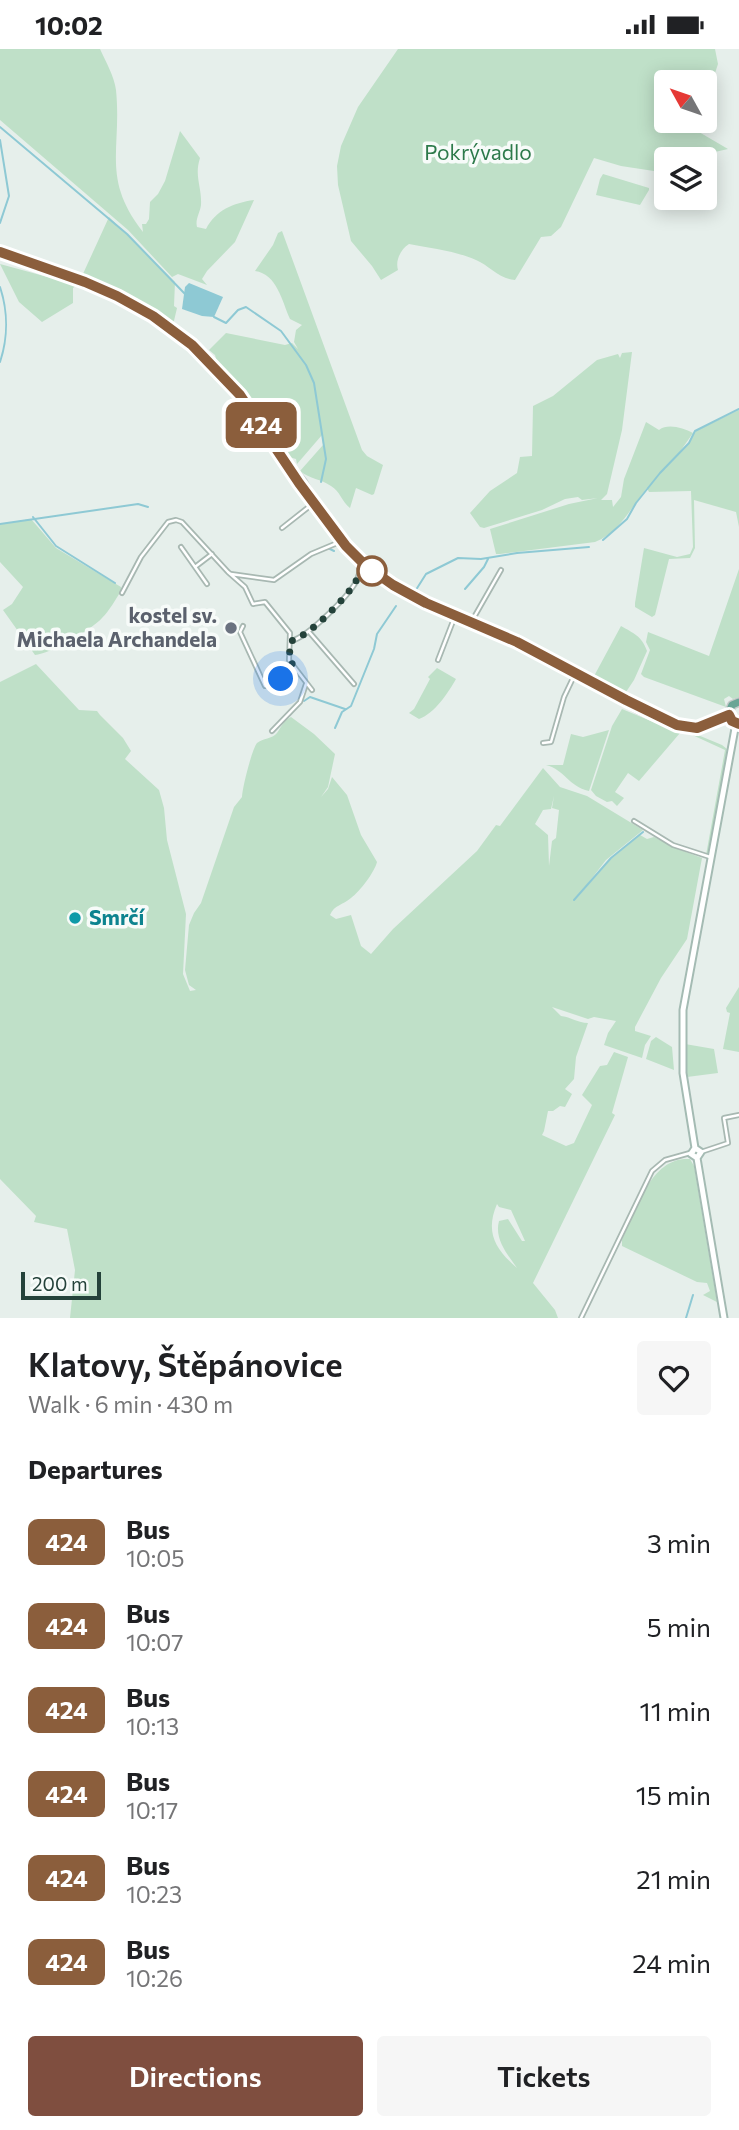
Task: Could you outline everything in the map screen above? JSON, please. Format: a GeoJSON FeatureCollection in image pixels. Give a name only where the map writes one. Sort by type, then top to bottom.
{"type":"FeatureCollection","features":[{"type":"Feature","properties":{"kind":"main road"},"geometry":{"type":"LineString","coordinates":[[0,252],[108,292],[145,311],[206,358],[231,385],[303,482],[342,541],[363,563],[405,593],[517,642],[653,714],[691,728],[729,715]]}},
{"type":"Feature","properties":{"kind":"main road"},"geometry":{"type":"LineString","coordinates":[[729,715],[732,706],[739,702]]}},
{"type":"Feature","properties":{"kind":"main road"},"geometry":{"type":"LineString","coordinates":[[724,1318],[683,1073],[682,1026],[708,857],[738,723],[729,715]]}},
{"type":"Feature","properties":{"kind":"street"},"geometry":{"type":"LineString","coordinates":[[282,528],[313,499]]}},
{"type":"Feature","properties":{"kind":"street"},"geometry":{"type":"LineString","coordinates":[[122,593],[141,557],[168,522],[182,522],[229,574],[245,587],[253,604],[265,603],[288,630],[291,641],[289,658],[312,690]]}},
{"type":"Feature","properties":{"kind":"street"},"geometry":{"type":"LineString","coordinates":[[229,574],[274,580],[311,554],[342,541]]}},
{"type":"Feature","properties":{"kind":"street"},"geometry":{"type":"LineString","coordinates":[[181,547],[207,584]]}},
{"type":"Feature","properties":{"kind":"street"},"geometry":{"type":"LineString","coordinates":[[195,567],[212,554]]}},
{"type":"Feature","properties":{"kind":"street"},"geometry":{"type":"LineString","coordinates":[[291,641],[310,633],[355,583],[363,563]]}},
{"type":"Feature","properties":{"kind":"street"},"geometry":{"type":"LineString","coordinates":[[472,622],[501,570]]}},
{"type":"Feature","properties":{"kind":"street"},"geometry":{"type":"LineString","coordinates":[[438,660],[455,616]]}},
{"type":"Feature","properties":{"kind":"street"},"geometry":{"type":"LineString","coordinates":[[243,626],[240,632],[265,686],[296,671]]}},
{"type":"Feature","properties":{"kind":"street"},"geometry":{"type":"LineString","coordinates":[[310,633],[354,684]]}},
{"type":"Feature","properties":{"kind":"street"},"geometry":{"type":"LineString","coordinates":[[542,743],[551,742],[564,697],[575,673]]}},
{"type":"Feature","properties":{"kind":"street"},"geometry":{"type":"LineString","coordinates":[[272,731],[300,702],[306,684]]}},
{"type":"Feature","properties":{"kind":"street"},"geometry":{"type":"LineString","coordinates":[[634,821],[673,845],[708,857]]}},
{"type":"Feature","properties":{"kind":"street"},"geometry":{"type":"LineString","coordinates":[[581,1318],[655,1167],[665,1160],[728,1143],[724,1118],[739,1115]]}},
{"type":"Feature","properties":{"kind":"green space"},"geometry":{"type":"Polygon","coordinates":[[[0,49],[100,49],[116,90],[118,179],[130,213],[143,232],[142,224],[146,224],[149,219],[150,202],[165,181],[180,131],[200,158],[198,170],[201,205],[197,227],[206,229],[215,217],[226,209],[254,200],[235,242],[202,279],[207,285],[178,274],[172,277],[128,230],[0,120],[0,49]]]}},
{"type":"Feature","properties":{"kind":"green space","name":"Pokrývadlo"},"geometry":{"type":"Polygon","coordinates":[[[398,49],[715,49],[718,64],[716,70],[654,70],[654,133],[701,133],[728,149],[717,152],[717,147],[654,147],[654,171],[594,158],[561,227],[551,236],[541,237],[515,280],[504,277],[468,257],[409,244],[399,255],[398,270],[381,280],[351,241],[338,185],[337,166],[341,146],[358,107],[398,49]]]}},
{"type":"Feature","properties":{"kind":"green space"},"geometry":{"type":"Polygon","coordinates":[[[603,174],[649,190],[640,205],[596,195],[603,174]]]}},
{"type":"Feature","properties":{"kind":"green space"},"geometry":{"type":"Polygon","coordinates":[[[109,217],[175,282],[174,306],[177,308],[173,325],[140,303],[82,276],[109,217]]]}},
{"type":"Feature","properties":{"kind":"green space"},"geometry":{"type":"Polygon","coordinates":[[[282,231],[362,450],[383,465],[374,494],[356,488],[350,508],[334,488],[300,471],[323,445],[322,435],[297,464],[296,459],[289,457],[209,350],[226,333],[285,345],[292,343],[298,349],[294,342],[296,330],[302,325],[290,319],[269,277],[255,271],[278,233],[282,231]]]}},
{"type":"Feature","properties":{"kind":"green space"},"geometry":{"type":"Polygon","coordinates":[[[0,264],[77,285],[73,288],[73,303],[42,322],[19,302],[0,264]]]}},
{"type":"Feature","properties":{"kind":"green space"},"geometry":{"type":"Polygon","coordinates":[[[632,352],[622,430],[607,494],[601,500],[612,500],[613,507],[621,497],[624,479],[646,422],[659,430],[671,427],[693,433],[679,453],[696,431],[739,410],[739,527],[736,512],[694,500],[695,548],[690,558],[669,559],[655,615],[652,617],[635,607],[644,548],[677,557],[690,554],[693,547],[691,491],[649,492],[647,488],[618,526],[595,542],[500,554],[496,554],[490,529],[569,504],[598,498],[565,499],[542,510],[484,528],[480,527],[470,513],[490,491],[517,473],[520,457],[532,456],[533,406],[553,396],[597,360],[618,354],[620,358],[622,353],[632,352]]]}},
{"type":"Feature","properties":{"kind":"green space"},"geometry":{"type":"Polygon","coordinates":[[[31,519],[56,548],[121,587],[110,608],[97,623],[60,646],[35,655],[3,610],[12,604],[23,587],[0,562],[0,524],[31,519]]]}},
{"type":"Feature","properties":{"kind":"green space"},"geometry":{"type":"Polygon","coordinates":[[[739,569],[739,697],[733,699],[729,696],[724,699],[726,707],[644,677],[641,674],[650,650],[646,642],[648,632],[709,656],[739,569]]]}},
{"type":"Feature","properties":{"kind":"green space"},"geometry":{"type":"Polygon","coordinates":[[[621,626],[640,638],[647,651],[624,695],[593,678],[621,626]]]}},
{"type":"Feature","properties":{"kind":"green space"},"geometry":{"type":"Polygon","coordinates":[[[36,664],[79,710],[97,711],[123,738],[131,751],[125,759],[159,790],[167,840],[186,914],[183,974],[190,991],[196,990],[189,985],[185,970],[189,925],[201,903],[234,807],[242,797],[255,747],[259,741],[275,735],[291,717],[335,754],[328,787],[321,797],[328,789],[332,777],[347,795],[361,835],[377,862],[358,891],[330,915],[336,919],[351,915],[361,946],[371,954],[393,929],[477,851],[496,825],[500,826],[543,768],[560,787],[587,796],[643,830],[606,860],[575,900],[611,859],[640,835],[647,839],[654,837],[702,858],[687,939],[661,978],[635,1027],[635,1031],[651,1036],[645,1045],[642,1058],[604,1045],[616,1021],[594,1017],[588,1019],[552,1007],[561,1016],[588,1023],[576,1057],[574,1079],[565,1089],[572,1094],[565,1107],[560,1106],[548,1111],[542,1135],[566,1146],[574,1143],[592,1105],[582,1095],[600,1066],[607,1065],[614,1052],[628,1057],[612,1113],[615,1115],[533,1283],[555,1310],[558,1318],[70,1318],[75,1270],[67,1229],[34,1222],[36,1216],[0,1179],[0,682],[36,664]],[[554,796],[551,809],[543,810],[535,824],[548,835],[549,866],[559,810],[552,808],[554,796]],[[497,1204],[492,1223],[494,1239],[503,1254],[517,1268],[500,1240],[499,1221],[508,1219],[522,1241],[525,1241],[511,1210],[497,1204]]]}},
{"type":"Feature","properties":{"kind":"green space"},"geometry":{"type":"Polygon","coordinates":[[[437,668],[456,679],[436,707],[419,719],[409,713],[414,709],[430,679],[428,677],[437,668]]]}},
{"type":"Feature","properties":{"kind":"green space"},"geometry":{"type":"Polygon","coordinates":[[[622,709],[680,733],[639,781],[628,773],[615,792],[624,798],[617,806],[612,801],[607,802],[596,796],[591,790],[612,726],[622,709]]]}},
{"type":"Feature","properties":{"kind":"green space"},"geometry":{"type":"Polygon","coordinates":[[[640,711],[727,749],[709,856],[706,855],[725,750],[640,711]]]}},
{"type":"Feature","properties":{"kind":"green space"},"geometry":{"type":"Polygon","coordinates":[[[609,730],[589,791],[576,786],[558,770],[546,765],[563,765],[571,734],[583,737],[609,730]]]}},
{"type":"Feature","properties":{"kind":"green space"},"geometry":{"type":"Polygon","coordinates":[[[739,987],[739,1052],[723,1049],[730,1013],[726,1008],[739,987]]]}},
{"type":"Feature","properties":{"kind":"green space"},"geometry":{"type":"Polygon","coordinates":[[[656,1037],[672,1047],[674,1070],[646,1059],[651,1041],[656,1037]]]}},
{"type":"Feature","properties":{"kind":"green space"},"geometry":{"type":"Polygon","coordinates":[[[685,1044],[714,1049],[718,1073],[687,1077],[685,1044]]]}},
{"type":"Feature","properties":{"kind":"green space"},"geometry":{"type":"Polygon","coordinates":[[[690,1159],[694,1166],[717,1302],[703,1295],[710,1291],[707,1283],[697,1282],[622,1246],[622,1240],[639,1202],[653,1178],[672,1162],[690,1159]]]}},
{"type":"Feature","properties":{"kind":"water"},"geometry":{"type":"Polygon","coordinates":[[[189,283],[223,297],[214,317],[182,309],[185,287],[189,283]]]}},
{"type":"Feature","properties":{"kind":"waterway"},"geometry":{"type":"LineString","coordinates":[[0,127],[127,234],[185,294]]}},
{"type":"Feature","properties":{"kind":"waterway"},"geometry":{"type":"LineString","coordinates":[[0,140],[9,196],[0,223]]}},
{"type":"Feature","properties":{"kind":"waterway"},"geometry":{"type":"LineString","coordinates":[[0,287],[6,325],[0,362]]}},
{"type":"Feature","properties":{"kind":"waterway"},"geometry":{"type":"LineString","coordinates":[[214,317],[226,323],[238,310],[246,307],[281,331],[306,365],[314,383],[326,459],[321,482]]}},
{"type":"Feature","properties":{"kind":"waterway"},"geometry":{"type":"LineString","coordinates":[[603,540],[627,519],[636,503],[689,443],[695,431],[739,409]]}},
{"type":"Feature","properties":{"kind":"waterway"},"geometry":{"type":"LineString","coordinates":[[0,524],[138,504],[148,507]]}},
{"type":"Feature","properties":{"kind":"waterway"},"geometry":{"type":"LineString","coordinates":[[33,517],[56,546],[115,583]]}},
{"type":"Feature","properties":{"kind":"waterway"},"geometry":{"type":"LineString","coordinates":[[414,593],[426,574],[458,558],[481,559],[589,547]]}},
{"type":"Feature","properties":{"kind":"waterway"},"geometry":{"type":"LineString","coordinates":[[328,548],[334,551]]}},
{"type":"Feature","properties":{"kind":"waterway"},"geometry":{"type":"LineString","coordinates":[[465,589],[488,559]]}},
{"type":"Feature","properties":{"kind":"waterway"},"geometry":{"type":"LineString","coordinates":[[335,728],[342,712],[351,706],[374,649],[377,634],[396,606]]}},
{"type":"Feature","properties":{"kind":"waterway"},"geometry":{"type":"LineString","coordinates":[[304,701],[310,697],[345,709]]}},
{"type":"Feature","properties":{"kind":"waterway"},"geometry":{"type":"LineString","coordinates":[[574,900],[611,858],[643,832]]}},
{"type":"Feature","properties":{"kind":"waterway"},"geometry":{"type":"LineString","coordinates":[[686,1318],[693,1295]]}},
{"type":"Feature","properties":{"kind":"bus line","name":"424"},"geometry":{"type":"LineString","coordinates":[[0,252],[117,296],[153,316],[192,345],[240,395],[293,470],[299,483],[351,552],[405,593],[517,642],[677,725],[697,728],[729,715],[732,721],[739,724]]}},
{"type":"Feature","properties":{"kind":"place","name":"kostel sv. Michaela Archandela"},"geometry":{"type":"Point","coordinates":[231,628]}},
{"type":"Feature","properties":{"kind":"place","name":"Smrčí"},"geometry":{"type":"Point","coordinates":[75,918]}},
{"type":"Feature","properties":{"kind":"route"},"geometry":{"type":"LineString","coordinates":[[281,679],[296,671],[289,658],[291,641],[310,633],[355,583],[363,563],[372,571]]}}]}
